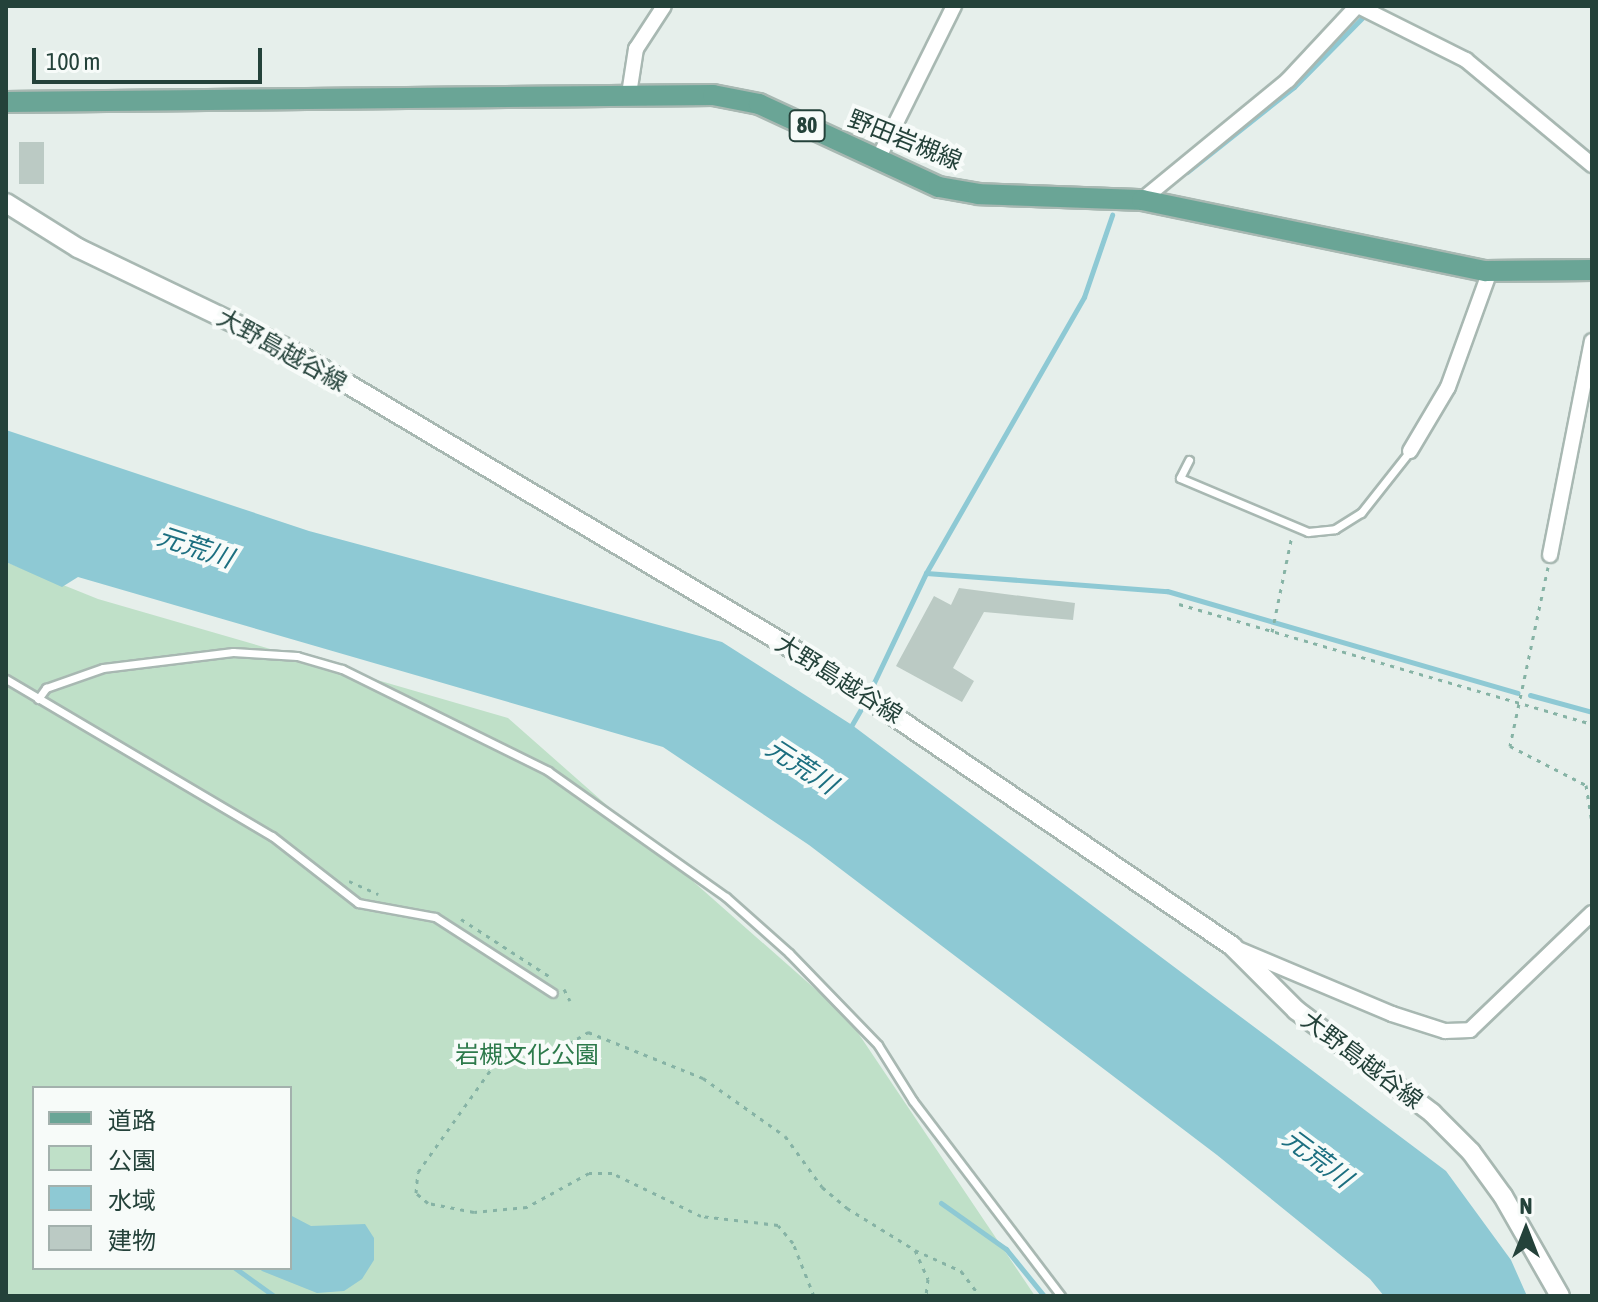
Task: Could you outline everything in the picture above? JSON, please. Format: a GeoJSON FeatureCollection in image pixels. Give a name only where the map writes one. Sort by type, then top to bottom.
{"type":"FeatureCollection","features":[{"type":"Feature","properties":{"kind":"main road","name":"野田岩槻線"},"geometry":{"type":"LineString","coordinates":[[6,102],[713,95],[759,104],[939,187],[978,194],[1142,200],[1490,271],[1592,270]]}},
{"type":"Feature","properties":{"kind":"main road","name":"大野島越谷線"},"geometry":{"type":"LineString","coordinates":[[6,203],[78,248],[294,352],[813,661],[1232,946],[1296,1010],[1432,1113],[1471,1152],[1503,1196],[1560,1296]]}},
{"type":"Feature","properties":{"kind":"street"},"geometry":{"type":"LineString","coordinates":[[629,94],[636,49],[664,6]]}},
{"type":"Feature","properties":{"kind":"street"},"geometry":{"type":"LineString","coordinates":[[877,161],[954,6]]}},
{"type":"Feature","properties":{"kind":"street"},"geometry":{"type":"LineString","coordinates":[[1142,200],[1288,80],[1358,6],[1466,60],[1592,165]]}},
{"type":"Feature","properties":{"kind":"street"},"geometry":{"type":"LineString","coordinates":[[1410,451],[1448,387],[1490,271]]}},
{"type":"Feature","properties":{"kind":"street"},"geometry":{"type":"LineString","coordinates":[[1550,555],[1592,341]]}},
{"type":"Feature","properties":{"kind":"street"},"geometry":{"type":"LineString","coordinates":[[1232,946],[1392,1014],[1445,1031],[1470,1030],[1592,913]]}},
{"type":"Feature","properties":{"kind":"lane"},"geometry":{"type":"LineString","coordinates":[[1189,460],[1180,478],[1308,532],[1335,529],[1361,513],[1410,451]]}},
{"type":"Feature","properties":{"kind":"lane"},"geometry":{"type":"LineString","coordinates":[[38,699],[46,688],[103,668],[233,652],[297,656],[342,669],[548,771],[726,897],[789,953],[878,1045],[913,1101],[1061,1296]]}},
{"type":"Feature","properties":{"kind":"lane"},"geometry":{"type":"LineString","coordinates":[[6,679],[272,836],[358,903],[435,917],[553,993]]}},
{"type":"Feature","properties":{"kind":"path"},"geometry":{"type":"LineString","coordinates":[[1272,632],[1293,527]]}},
{"type":"Feature","properties":{"kind":"path"},"geometry":{"type":"LineString","coordinates":[[1550,555],[1515,706],[1510,746],[1586,785],[1592,821]]}},
{"type":"Feature","properties":{"kind":"path"},"geometry":{"type":"LineString","coordinates":[[1179,604],[1515,706],[1592,724]]}},
{"type":"Feature","properties":{"kind":"path"},"geometry":{"type":"LineString","coordinates":[[342,878],[384,897]]}},
{"type":"Feature","properties":{"kind":"path"},"geometry":{"type":"LineString","coordinates":[[454,914],[547,973],[570,1001]]}},
{"type":"Feature","properties":{"kind":"path"},"geometry":{"type":"LineString","coordinates":[[814,1296],[793,1243],[778,1225],[701,1216],[612,1173],[589,1173],[527,1207],[474,1212],[428,1203],[416,1193],[418,1172],[509,1044],[529,1050],[560,1049],[588,1032],[703,1078],[785,1136],[822,1187],[847,1208],[915,1250],[961,1271],[980,1296]]}},
{"type":"Feature","properties":{"kind":"path"},"geometry":{"type":"LineString","coordinates":[[915,1250],[928,1279],[926,1296]]}},
{"type":"Feature","properties":{"kind":"green space","name":"岩槻文化公園"},"geometry":{"type":"Polygon","coordinates":[[[6,562],[98,599],[508,718],[848,1018],[1035,1296],[6,1296],[6,562]]]}},
{"type":"Feature","properties":{"kind":"water","name":"元荒川"},"geometry":{"type":"Polygon","coordinates":[[[6,430],[309,531],[722,642],[852,725],[1446,1171],[1511,1260],[1527,1296],[1384,1296],[1370,1279],[1217,1155],[809,845],[663,747],[78,577],[62,587],[6,562],[6,430]]]}},
{"type":"Feature","properties":{"kind":"water"},"geometry":{"type":"Polygon","coordinates":[[[292,1216],[311,1226],[365,1224],[374,1238],[374,1260],[362,1279],[344,1291],[317,1293],[262,1271],[292,1270],[292,1216]]]}},
{"type":"Feature","properties":{"kind":"building"},"geometry":{"type":"Polygon","coordinates":[[[19,142],[44,142],[44,184],[19,184],[19,142]]]}},
{"type":"Feature","properties":{"kind":"building"},"geometry":{"type":"Polygon","coordinates":[[[959,588],[1075,603],[1073,620],[984,612],[953,668],[974,681],[962,702],[896,666],[934,596],[951,605],[959,588]]]}},
{"type":"Feature","properties":{"kind":"waterway"},"geometry":{"type":"LineString","coordinates":[[1187,172],[1294,87],[1374,6]]}},
{"type":"Feature","properties":{"kind":"waterway"},"geometry":{"type":"LineString","coordinates":[[869,693],[926,573],[1084,297],[1112,215]]}},
{"type":"Feature","properties":{"kind":"waterway"},"geometry":{"type":"LineString","coordinates":[[926,573],[1167,591],[1517,693]]}},
{"type":"Feature","properties":{"kind":"waterway"},"geometry":{"type":"LineString","coordinates":[[1530,695],[1592,712]]}},
{"type":"Feature","properties":{"kind":"waterway"},"geometry":{"type":"LineString","coordinates":[[850,728],[865,702]]}},
{"type":"Feature","properties":{"kind":"waterway"},"geometry":{"type":"LineString","coordinates":[[941,1203],[1006,1249],[1044,1296]]}},
{"type":"Feature","properties":{"kind":"waterway"},"geometry":{"type":"LineString","coordinates":[[238,1270],[274,1296]]}}]}
